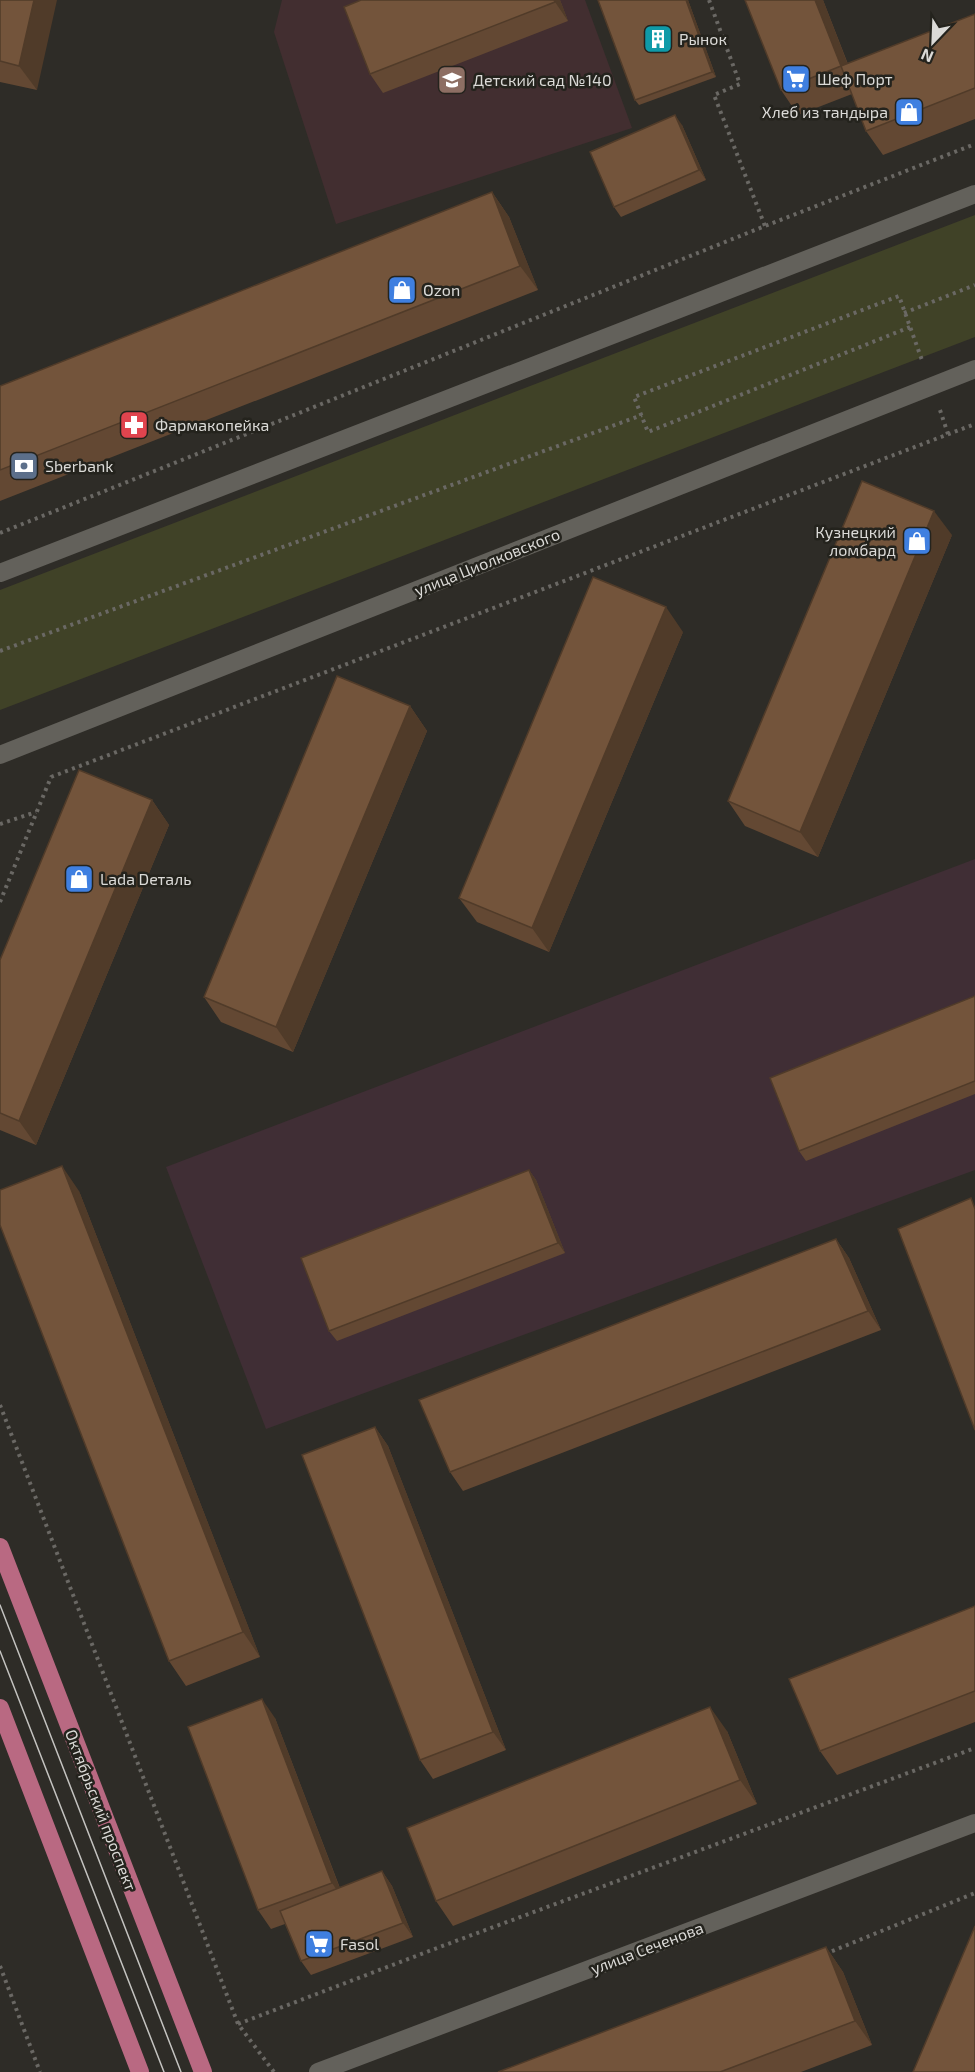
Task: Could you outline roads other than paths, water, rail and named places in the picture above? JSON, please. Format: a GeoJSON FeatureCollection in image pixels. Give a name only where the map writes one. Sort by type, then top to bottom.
{"type":"FeatureCollection","features":[{"type":"Feature","properties":{"kind":"main road","name":"Октябрьский проспект"},"geometry":{"type":"LineString","coordinates":[[0,1547],[203,2072]]}},
{"type":"Feature","properties":{"kind":"main road"},"geometry":{"type":"LineString","coordinates":[[0,1708],[140,2072]]}},
{"type":"Feature","properties":{"kind":"street"},"geometry":{"type":"LineString","coordinates":[[0,573],[975,194]]}},
{"type":"Feature","properties":{"kind":"street","name":"улица Циолковского"},"geometry":{"type":"LineString","coordinates":[[0,755],[975,369]]}},
{"type":"Feature","properties":{"kind":"street","name":"улица Сеченова"},"geometry":{"type":"LineString","coordinates":[[318,2072],[975,1823]]}},
{"type":"Feature","properties":{"kind":"tram line"},"geometry":{"type":"LineString","coordinates":[[0,1605],[181,2072]]}},
{"type":"Feature","properties":{"kind":"tram line"},"geometry":{"type":"LineString","coordinates":[[0,1651],[164,2072]]}},
{"type":"Feature","properties":{"kind":"place","name":"Рынок"},"geometry":{"type":"Point","coordinates":[658,39]}},
{"type":"Feature","properties":{"kind":"place","name":"Шеф Порт"},"geometry":{"type":"Point","coordinates":[796,79]}},
{"type":"Feature","properties":{"kind":"place","name":"Детский сад №140"},"geometry":{"type":"Point","coordinates":[452,80]}},
{"type":"Feature","properties":{"kind":"place","name":"Хлеб из тандыра"},"geometry":{"type":"Point","coordinates":[909,112]}},
{"type":"Feature","properties":{"kind":"place","name":"Ozon"},"geometry":{"type":"Point","coordinates":[402,290]}},
{"type":"Feature","properties":{"kind":"place","name":"Фармакопейка"},"geometry":{"type":"Point","coordinates":[134,425]}},
{"type":"Feature","properties":{"kind":"place","name":"Sberbank"},"geometry":{"type":"Point","coordinates":[24,466]}},
{"type":"Feature","properties":{"kind":"place","name":"Кузнецкий ломбард"},"geometry":{"type":"Point","coordinates":[917,541]}},
{"type":"Feature","properties":{"kind":"place","name":"Lada Dеталь"},"geometry":{"type":"Point","coordinates":[79,879]}},
{"type":"Feature","properties":{"kind":"place","name":"Fasol"},"geometry":{"type":"Point","coordinates":[319,1944]}}]}
